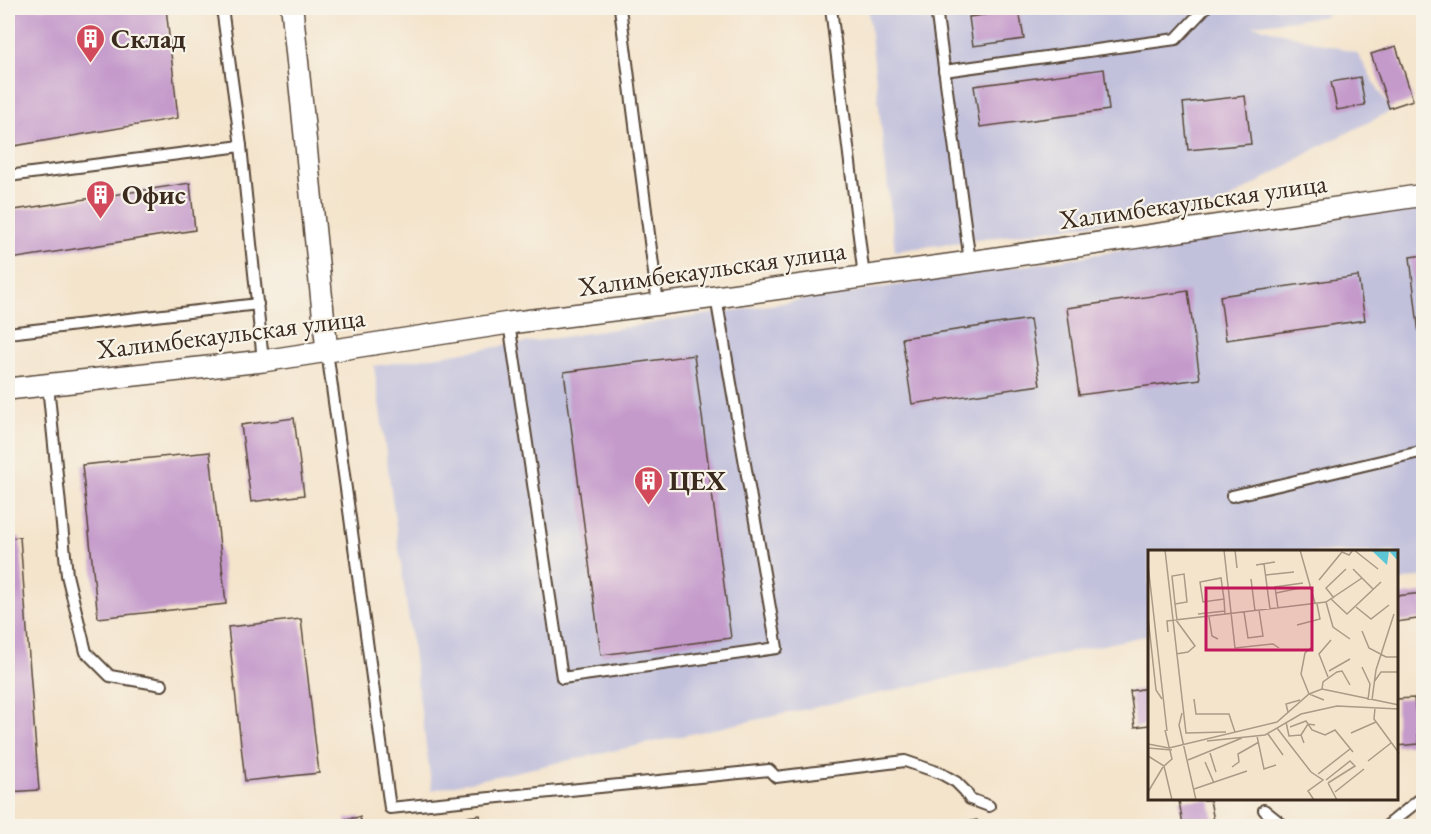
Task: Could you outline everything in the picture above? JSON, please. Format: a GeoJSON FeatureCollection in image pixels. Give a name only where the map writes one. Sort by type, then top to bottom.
{"type":"FeatureCollection","features":[{"type":"Feature","properties":{"kind":"street"},"geometry":{"type":"LineString","coordinates":[[292,8],[327,351]]}},
{"type":"Feature","properties":{"kind":"street","name":"Халимбекаульская улица"},"geometry":{"type":"LineString","coordinates":[[8,389],[263,362],[509,323],[864,277],[1424,195]]}},
{"type":"Feature","properties":{"kind":"lane"},"geometry":{"type":"LineString","coordinates":[[222,8],[241,146],[263,362]]}},
{"type":"Feature","properties":{"kind":"lane"},"geometry":{"type":"LineString","coordinates":[[620,8],[658,304]]}},
{"type":"Feature","properties":{"kind":"lane"},"geometry":{"type":"LineString","coordinates":[[831,8],[864,277]]}},
{"type":"Feature","properties":{"kind":"lane"},"geometry":{"type":"LineString","coordinates":[[936,8],[970,262]]}},
{"type":"Feature","properties":{"kind":"lane"},"geometry":{"type":"LineString","coordinates":[[944,71],[1176,39],[1205,8]]}},
{"type":"Feature","properties":{"kind":"lane"},"geometry":{"type":"LineString","coordinates":[[8,176],[241,146]]}},
{"type":"Feature","properties":{"kind":"lane"},"geometry":{"type":"LineString","coordinates":[[509,323],[562,678],[777,648],[716,297]]}},
{"type":"Feature","properties":{"kind":"lane"},"geometry":{"type":"LineString","coordinates":[[8,333],[258,304]]}},
{"type":"Feature","properties":{"kind":"lane"},"geometry":{"type":"LineString","coordinates":[[327,351],[390,808],[769,770],[776,777],[905,761],[940,773],[956,782],[970,799],[989,806]]}},
{"type":"Feature","properties":{"kind":"lane"},"geometry":{"type":"LineString","coordinates":[[48,385],[67,575],[86,652],[110,676],[162,685]]}},
{"type":"Feature","properties":{"kind":"lane"},"geometry":{"type":"LineString","coordinates":[[1232,496],[1424,451]]}},
{"type":"Feature","properties":{"kind":"lane"},"geometry":{"type":"LineString","coordinates":[[1387,826],[1424,795]]}},
{"type":"Feature","properties":{"kind":"lane"},"geometry":{"type":"LineString","coordinates":[[1264,810],[1284,826]]}},
{"type":"Feature","properties":{"kind":"shaded area"},"geometry":{"type":"Polygon","coordinates":[[[868,8],[1325,8],[1326,16],[1252,25],[1357,53],[1391,111],[1317,148],[1216,207],[895,251],[868,8]]]}},
{"type":"Feature","properties":{"kind":"shaded area"},"geometry":{"type":"Polygon","coordinates":[[[1423,204],[1423,576],[1398,582],[1398,550],[1148,550],[1148,635],[432,790],[374,366],[1423,204]]]}},
{"type":"Feature","properties":{"kind":"building","name":"Склад"},"geometry":{"type":"Polygon","coordinates":[[[8,8],[166,8],[178,118],[8,147],[8,8]]]}},
{"type":"Feature","properties":{"kind":"building"},"geometry":{"type":"Polygon","coordinates":[[[1019,10],[1024,39],[973,46],[969,17],[1019,10]]]}},
{"type":"Feature","properties":{"kind":"building"},"geometry":{"type":"Polygon","coordinates":[[[1396,46],[1413,100],[1389,108],[1371,54],[1396,46]]]}},
{"type":"Feature","properties":{"kind":"building"},"geometry":{"type":"Polygon","coordinates":[[[1104,69],[1109,110],[980,127],[974,86],[1104,69]]]}},
{"type":"Feature","properties":{"kind":"building"},"geometry":{"type":"Polygon","coordinates":[[[1360,77],[1365,105],[1337,110],[1331,82],[1360,77]]]}},
{"type":"Feature","properties":{"kind":"building"},"geometry":{"type":"Polygon","coordinates":[[[1245,96],[1251,144],[1188,150],[1183,103],[1245,96]]]}},
{"type":"Feature","properties":{"kind":"building","name":"Офис"},"geometry":{"type":"Polygon","coordinates":[[[190,183],[195,230],[11,259],[8,211],[190,183]]]}},
{"type":"Feature","properties":{"kind":"building"},"geometry":{"type":"Polygon","coordinates":[[[1424,255],[1424,361],[1422,361],[1410,257],[1424,255]]]}},
{"type":"Feature","properties":{"kind":"building"},"geometry":{"type":"Polygon","coordinates":[[[1358,276],[1365,320],[1226,340],[1220,296],[1358,276]]]}},
{"type":"Feature","properties":{"kind":"building"},"geometry":{"type":"Polygon","coordinates":[[[1188,291],[1200,379],[1079,395],[1067,308],[1188,291]]]}},
{"type":"Feature","properties":{"kind":"building"},"geometry":{"type":"Polygon","coordinates":[[[1030,319],[1040,385],[912,404],[902,338],[1030,319]]]}},
{"type":"Feature","properties":{"kind":"building","name":"ЦЕХ"},"geometry":{"type":"Polygon","coordinates":[[[694,355],[731,638],[601,655],[564,372],[694,355]]]}},
{"type":"Feature","properties":{"kind":"building"},"geometry":{"type":"Polygon","coordinates":[[[294,418],[304,495],[251,502],[241,425],[294,418]]]}},
{"type":"Feature","properties":{"kind":"building"},"geometry":{"type":"Polygon","coordinates":[[[210,452],[226,604],[98,618],[82,465],[210,452]]]}},
{"type":"Feature","properties":{"kind":"building"},"geometry":{"type":"Polygon","coordinates":[[[20,537],[39,790],[8,792],[8,538],[20,537]]]}},
{"type":"Feature","properties":{"kind":"building"},"geometry":{"type":"Polygon","coordinates":[[[1422,593],[1424,618],[1398,622],[1398,596],[1422,593]]]}},
{"type":"Feature","properties":{"kind":"building"},"geometry":{"type":"Polygon","coordinates":[[[301,619],[319,773],[245,781],[228,627],[301,619]]]}},
{"type":"Feature","properties":{"kind":"building"},"geometry":{"type":"Polygon","coordinates":[[[1148,688],[1148,725],[1135,727],[1130,691],[1148,688]]]}},
{"type":"Feature","properties":{"kind":"building"},"geometry":{"type":"Polygon","coordinates":[[[1414,698],[1419,744],[1398,746],[1398,699],[1414,698]]]}},
{"type":"Feature","properties":{"kind":"building"},"geometry":{"type":"Polygon","coordinates":[[[1179,801],[1210,801],[1215,826],[1183,826],[1179,801]]]}},
{"type":"Feature","properties":{"kind":"building"},"geometry":{"type":"Polygon","coordinates":[[[480,815],[482,826],[408,826],[408,825],[480,815]]]}},
{"type":"Feature","properties":{"kind":"building"},"geometry":{"type":"Polygon","coordinates":[[[360,817],[361,826],[347,826],[346,819],[360,817]]]}},
{"type":"Feature","properties":{"kind":"building"},"geometry":{"type":"Polygon","coordinates":[[[977,820],[978,826],[945,826],[945,825],[977,820]]]}},
{"type":"Feature","properties":{"kind":"place","name":"Склад"},"geometry":{"type":"Point","coordinates":[90,64]}},
{"type":"Feature","properties":{"kind":"place","name":"Офис"},"geometry":{"type":"Point","coordinates":[101,220]}},
{"type":"Feature","properties":{"kind":"place","name":"ЦЕХ"},"geometry":{"type":"Point","coordinates":[648,506]}}]}
